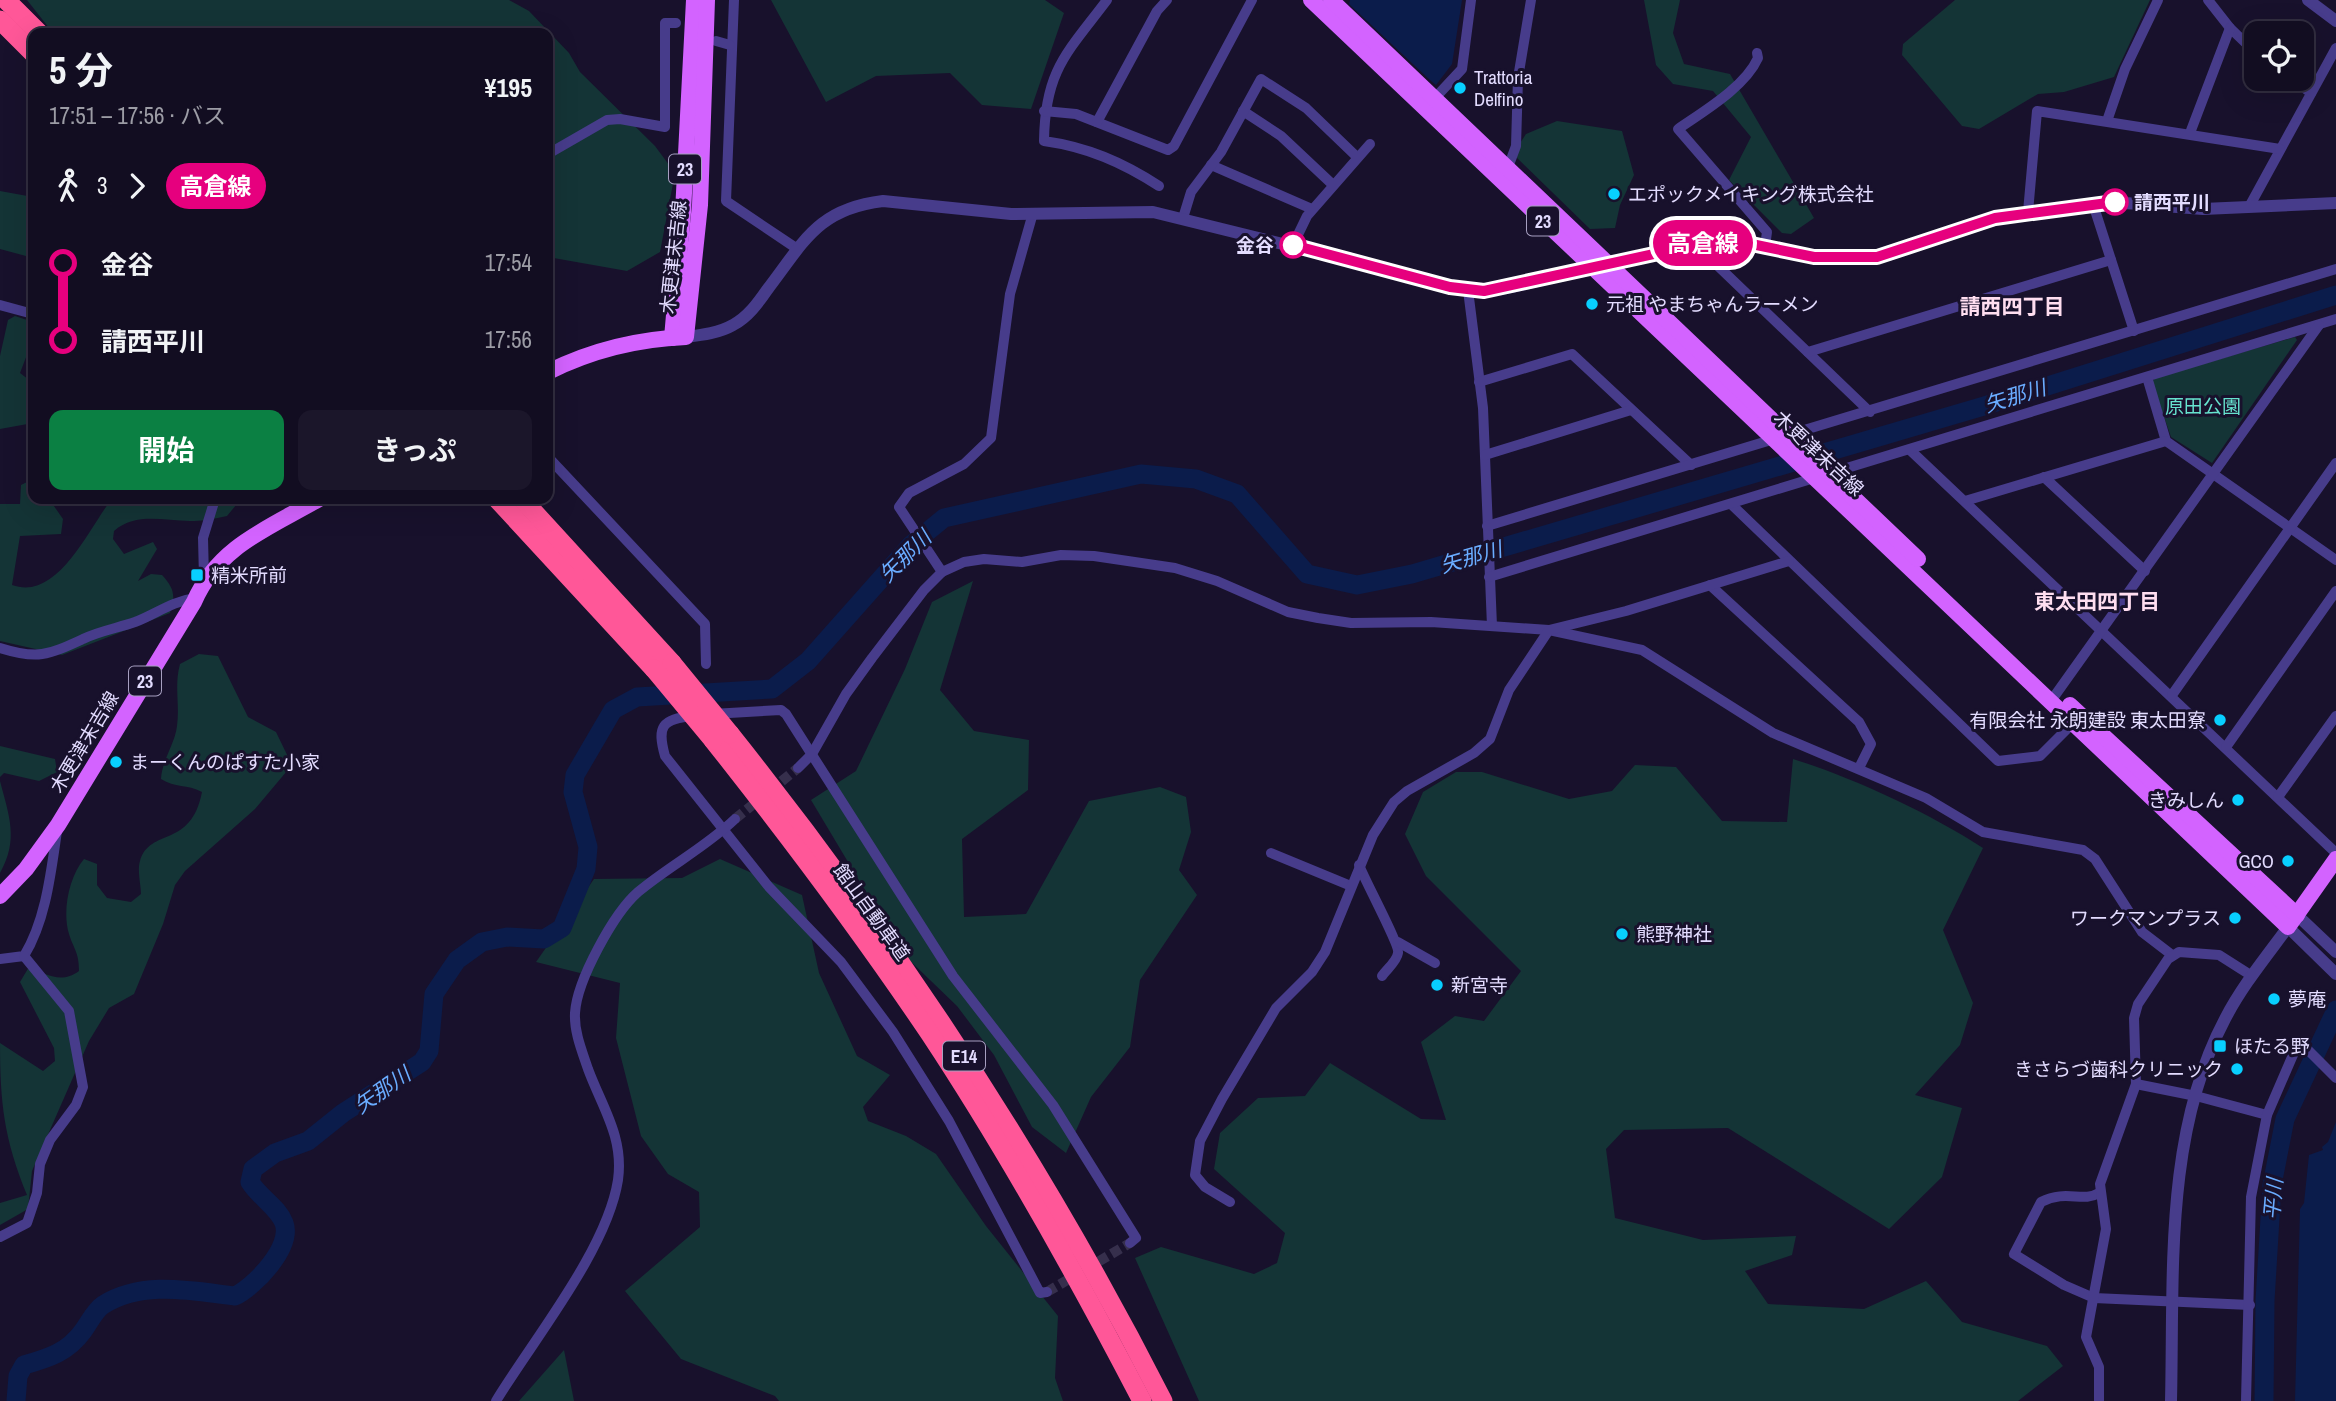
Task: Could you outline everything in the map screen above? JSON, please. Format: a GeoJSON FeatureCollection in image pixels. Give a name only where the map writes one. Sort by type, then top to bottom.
{"type":"FeatureCollection","features":[{"type":"Feature","properties":{"kind":"highway"},"geometry":{"type":"LineString","coordinates":[[6,0],[34,28]]}},
{"type":"Feature","properties":{"kind":"highway"},"geometry":{"type":"LineString","coordinates":[[0,20],[28,47]]}},
{"type":"Feature","properties":{"kind":"highway","name":"館山自動車道"},"geometry":{"type":"LineString","coordinates":[[503,504],[566,558]]}},
{"type":"Feature","properties":{"kind":"highway","name":"館山自動車道"},"geometry":{"type":"LineString","coordinates":[[526,504],[566,558],[809,834],[900,959],[994,1101],[1063,1216],[1163,1401]]}},
{"type":"Feature","properties":{"kind":"highway","name":"館山自動車道"},"geometry":{"type":"LineString","coordinates":[[721,737],[930,1035],[1047,1227],[1142,1401]]}},
{"type":"Feature","properties":{"kind":"main road","name":"木更津末吉線"},"geometry":{"type":"LineString","coordinates":[[679,338],[685,136],[694,0]]}},
{"type":"Feature","properties":{"kind":"main road","name":"木更津末吉線"},"geometry":{"type":"LineString","coordinates":[[679,338],[700,205],[707,0]]}},
{"type":"Feature","properties":{"kind":"main road","name":"木更津末吉線"},"geometry":{"type":"LineString","coordinates":[[1311,0],[1783,438],[2292,921]]}},
{"type":"Feature","properties":{"kind":"main road","name":"木更津末吉線"},"geometry":{"type":"LineString","coordinates":[[1331,0],[1507,170],[1599,266]]}},
{"type":"Feature","properties":{"kind":"main road","name":"木更津末吉線"},"geometry":{"type":"LineString","coordinates":[[553,370],[583,354],[619,345],[679,338]]}},
{"type":"Feature","properties":{"kind":"main road","name":"木更津末吉線"},"geometry":{"type":"LineString","coordinates":[[0,896],[26,869],[58,825],[196,598],[204,578],[230,550],[310,504]]}},
{"type":"Feature","properties":{"kind":"main road"},"geometry":{"type":"LineString","coordinates":[[2292,921],[2336,859]]}},
{"type":"Feature","properties":{"kind":"street"},"geometry":{"type":"LineString","coordinates":[[734,0],[730,45],[726,201],[796,248]]}},
{"type":"Feature","properties":{"kind":"street"},"geometry":{"type":"LineString","coordinates":[[1107,0],[1067,51],[1048,87],[1044,111],[1044,141],[1076,145],[1124,163],[1159,186]]}},
{"type":"Feature","properties":{"kind":"street"},"geometry":{"type":"LineString","coordinates":[[1097,122],[1157,11],[1167,0]]}},
{"type":"Feature","properties":{"kind":"street"},"geometry":{"type":"LineString","coordinates":[[1044,111],[1076,114],[1163,150],[1174,146],[1252,0]]}},
{"type":"Feature","properties":{"kind":"street"},"geometry":{"type":"LineString","coordinates":[[1434,99],[1462,69],[1471,0]]}},
{"type":"Feature","properties":{"kind":"street"},"geometry":{"type":"LineString","coordinates":[[1507,170],[1516,146],[1518,78],[1531,0]]}},
{"type":"Feature","properties":{"kind":"street"},"geometry":{"type":"LineString","coordinates":[[2108,121],[2125,69],[2158,0]]}},
{"type":"Feature","properties":{"kind":"street"},"geometry":{"type":"LineString","coordinates":[[2208,0],[2244,40]]}},
{"type":"Feature","properties":{"kind":"street"},"geometry":{"type":"LineString","coordinates":[[2308,0],[2336,21]]}},
{"type":"Feature","properties":{"kind":"street"},"geometry":{"type":"LineString","coordinates":[[665,128],[665,23],[676,23]]}},
{"type":"Feature","properties":{"kind":"street"},"geometry":{"type":"LineString","coordinates":[[2190,133],[2231,28]]}},
{"type":"Feature","properties":{"kind":"street"},"geometry":{"type":"LineString","coordinates":[[716,41],[730,45]]}},
{"type":"Feature","properties":{"kind":"street"},"geometry":{"type":"LineString","coordinates":[[2249,207],[2336,48]]}},
{"type":"Feature","properties":{"kind":"street"},"geometry":{"type":"LineString","coordinates":[[1757,53],[1758,58],[1752,68],[1720,101],[1678,129],[1767,232],[1765,246]]}},
{"type":"Feature","properties":{"kind":"street"},"geometry":{"type":"LineString","coordinates":[[1182,218],[1191,192],[1211,165],[1261,79],[1306,108],[1357,157]]}},
{"type":"Feature","properties":{"kind":"street"},"geometry":{"type":"LineString","coordinates":[[1243,111],[1282,136],[1332,184]]}},
{"type":"Feature","properties":{"kind":"street"},"geometry":{"type":"LineString","coordinates":[[2028,212],[2036,111],[2280,149]]}},
{"type":"Feature","properties":{"kind":"street"},"geometry":{"type":"LineString","coordinates":[[553,151],[607,120],[620,119],[665,128],[685,136]]}},
{"type":"Feature","properties":{"kind":"street"},"geometry":{"type":"LineString","coordinates":[[1293,245],[1312,209],[1370,144]]}},
{"type":"Feature","properties":{"kind":"street"},"geometry":{"type":"LineString","coordinates":[[1211,165],[1312,209]]}},
{"type":"Feature","properties":{"kind":"street"},"geometry":{"type":"LineString","coordinates":[[679,338],[716,332],[748,315],[796,248],[828,217],[864,203],[883,201],[1033,213],[1137,211],[1182,218],[1468,290],[1513,287],[1695,244],[1726,241],[1814,257],[1877,257],[1978,223],[2028,212],[2093,204],[2124,202],[2203,208],[2336,202]]}},
{"type":"Feature","properties":{"kind":"street"},"geometry":{"type":"LineString","coordinates":[[2093,204],[2134,331]]}},
{"type":"Feature","properties":{"kind":"street"},"geometry":{"type":"LineString","coordinates":[[942,572],[899,507],[909,493],[970,460],[991,438],[1010,294],[1033,213]]}},
{"type":"Feature","properties":{"kind":"street"},"geometry":{"type":"LineString","coordinates":[[1695,244],[1870,412]]}},
{"type":"Feature","properties":{"kind":"street"},"geometry":{"type":"LineString","coordinates":[[1808,352],[2111,260]]}},
{"type":"Feature","properties":{"kind":"street"},"geometry":{"type":"LineString","coordinates":[[1487,530],[2336,268]]}},
{"type":"Feature","properties":{"kind":"street"},"geometry":{"type":"LineString","coordinates":[[1468,290],[1485,455],[1492,626]]}},
{"type":"Feature","properties":{"kind":"street"},"geometry":{"type":"LineString","coordinates":[[0,305],[28,313]]}},
{"type":"Feature","properties":{"kind":"street"},"geometry":{"type":"LineString","coordinates":[[1489,573],[1731,504],[2336,319]]}},
{"type":"Feature","properties":{"kind":"street"},"geometry":{"type":"LineString","coordinates":[[2054,697],[2319,325]]}},
{"type":"Feature","properties":{"kind":"street"},"geometry":{"type":"LineString","coordinates":[[1479,382],[1572,354],[1691,465]]}},
{"type":"Feature","properties":{"kind":"street"},"geometry":{"type":"LineString","coordinates":[[2147,377],[2166,440],[2336,560]]}},
{"type":"Feature","properties":{"kind":"street"},"geometry":{"type":"LineString","coordinates":[[1485,455],[1630,410]]}},
{"type":"Feature","properties":{"kind":"street"},"geometry":{"type":"LineString","coordinates":[[1965,501],[2166,440]]}},
{"type":"Feature","properties":{"kind":"street"},"geometry":{"type":"LineString","coordinates":[[1909,450],[2172,695],[2336,853]]}},
{"type":"Feature","properties":{"kind":"street"},"geometry":{"type":"LineString","coordinates":[[553,462],[705,624],[706,664]]}},
{"type":"Feature","properties":{"kind":"street"},"geometry":{"type":"LineString","coordinates":[[2172,695],[2336,463]]}},
{"type":"Feature","properties":{"kind":"street"},"geometry":{"type":"LineString","coordinates":[[2044,477],[2145,571]]}},
{"type":"Feature","properties":{"kind":"street"},"geometry":{"type":"LineString","coordinates":[[204,578],[203,538],[213,504]]}},
{"type":"Feature","properties":{"kind":"street"},"geometry":{"type":"LineString","coordinates":[[1731,504],[1998,761],[2040,756],[2077,718]]}},
{"type":"Feature","properties":{"kind":"street"},"geometry":{"type":"LineString","coordinates":[[798,768],[812,754],[846,694],[924,590],[942,572],[964,562],[984,559],[1022,562],[1061,555],[1094,556],[1175,568],[1217,581],[1288,611],[1318,618],[1351,623],[1431,621],[1549,630],[1642,650],[1773,733],[1926,798],[1983,832],[2082,850],[2095,859],[2142,932],[2172,955],[2219,955],[2252,976]]}},
{"type":"Feature","properties":{"kind":"street"},"geometry":{"type":"LineString","coordinates":[[1230,1202],[1205,1187],[1195,1175],[1200,1140],[1276,1007],[1312,972],[1325,952],[1373,835],[1394,802],[1407,791],[1475,753],[1490,738],[1509,690],[1549,630],[1789,561]]}},
{"type":"Feature","properties":{"kind":"street"},"geometry":{"type":"LineString","coordinates":[[1710,585],[1859,722],[1871,744],[1859,768]]}},
{"type":"Feature","properties":{"kind":"street"},"geometry":{"type":"LineString","coordinates":[[2226,747],[2336,591]]}},
{"type":"Feature","properties":{"kind":"street"},"geometry":{"type":"LineString","coordinates":[[0,648],[21,654],[45,656],[85,637],[141,620],[173,603],[196,598]]}},
{"type":"Feature","properties":{"kind":"street"},"geometry":{"type":"LineString","coordinates":[[1047,1292],[1040,1293],[949,1121],[887,1023],[841,962],[769,887],[722,831],[665,756],[660,735],[667,721],[683,717],[781,710],[812,754],[953,976],[1032,1075],[1086,1155],[1136,1238],[1130,1243]]}},
{"type":"Feature","properties":{"kind":"street"},"geometry":{"type":"LineString","coordinates":[[2278,797],[2336,716]]}},
{"type":"Feature","properties":{"kind":"street"},"geometry":{"type":"LineString","coordinates":[[496,1401],[546,1327],[597,1239],[617,1188],[620,1156],[617,1136],[593,1082],[575,1021],[582,984],[594,957],[635,895],[735,819]]}},
{"type":"Feature","properties":{"kind":"street"},"geometry":{"type":"LineString","coordinates":[[24,956],[41,915],[58,825]]}},
{"type":"Feature","properties":{"kind":"street"},"geometry":{"type":"LineString","coordinates":[[1271,853],[1351,886]]}},
{"type":"Feature","properties":{"kind":"street"},"geometry":{"type":"LineString","coordinates":[[1360,865],[1380,914],[1398,942],[1435,963]]}},
{"type":"Feature","properties":{"kind":"street"},"geometry":{"type":"LineString","coordinates":[[2292,921],[2336,952]]}},
{"type":"Feature","properties":{"kind":"street"},"geometry":{"type":"LineString","coordinates":[[2292,921],[2336,974]]}},
{"type":"Feature","properties":{"kind":"street"},"geometry":{"type":"LineString","coordinates":[[2171,1401],[2179,1185],[2186,1136],[2196,1096],[2216,1037],[2252,976],[2292,921]]}},
{"type":"Feature","properties":{"kind":"street"},"geometry":{"type":"LineString","coordinates":[[1382,976],[1397,957],[1398,942]]}},
{"type":"Feature","properties":{"kind":"street"},"geometry":{"type":"LineString","coordinates":[[2099,1401],[2099,1367],[2087,1337],[2106,1229],[2099,1193],[2101,1177],[2124,1123],[2136,1084],[2134,1018],[2138,1004],[2172,955]]}},
{"type":"Feature","properties":{"kind":"street"},"geometry":{"type":"LineString","coordinates":[[0,959],[24,956]]}},
{"type":"Feature","properties":{"kind":"street"},"geometry":{"type":"LineString","coordinates":[[0,1237],[27,1223],[37,1193],[40,1164],[50,1140],[76,1105],[83,1087],[69,1011],[24,956]]}},
{"type":"Feature","properties":{"kind":"street"},"geometry":{"type":"LineString","coordinates":[[2246,1401],[2251,1197],[2267,1115],[2299,1041],[2336,1078]]}},
{"type":"Feature","properties":{"kind":"street"},"geometry":{"type":"LineString","coordinates":[[2136,1084],[2196,1096],[2267,1115]]}},
{"type":"Feature","properties":{"kind":"street"},"geometry":{"type":"LineString","coordinates":[[2099,1193],[2083,1197],[2061,1194],[2041,1202],[2014,1254],[2064,1285],[2094,1298],[2250,1305]]}},
{"type":"Feature","properties":{"kind":"green space"},"geometry":{"type":"Polygon","coordinates":[[[27,0],[509,0],[529,11],[545,28],[49,28],[27,0]]]}},
{"type":"Feature","properties":{"kind":"green space"},"geometry":{"type":"Polygon","coordinates":[[[771,0],[1045,0],[1064,13],[1031,109],[982,105],[950,73],[876,76],[826,102],[771,0]]]}},
{"type":"Feature","properties":{"kind":"green space"},"geometry":{"type":"Polygon","coordinates":[[[1644,0],[1680,0],[1673,33],[1684,64],[1730,74],[1814,218],[1791,234],[1782,233],[1729,180],[1751,137],[1713,91],[1673,84],[1656,65],[1644,0]]]}},
{"type":"Feature","properties":{"kind":"green space"},"geometry":{"type":"Polygon","coordinates":[[[1955,0],[2150,0],[2114,77],[2064,92],[2038,94],[1979,129],[1962,126],[1902,55],[1903,44],[1955,0]]]}},
{"type":"Feature","properties":{"kind":"green space"},"geometry":{"type":"Polygon","coordinates":[[[553,36],[569,53],[580,72],[655,146],[675,173],[660,252],[627,271],[553,258],[553,36]]]}},
{"type":"Feature","properties":{"kind":"green space"},"geometry":{"type":"Polygon","coordinates":[[[1557,121],[1622,131],[1634,175],[1620,205],[1615,228],[1590,229],[1513,154],[1526,134],[1557,121]]]}},
{"type":"Feature","properties":{"kind":"green space"},"geometry":{"type":"Polygon","coordinates":[[[0,191],[28,196],[28,264],[26,256],[0,249],[0,191]]]}},
{"type":"Feature","properties":{"kind":"green space"},"geometry":{"type":"Polygon","coordinates":[[[15,316],[28,320],[28,352],[20,373],[28,379],[28,424],[0,429],[0,356],[8,320],[15,316]]]}},
{"type":"Feature","properties":{"kind":"green space","name":"原田公園"},"geometry":{"type":"Polygon","coordinates":[[[2295,337],[2297,340],[2212,463],[2171,437],[2152,382],[2155,378],[2295,337]]]}},
{"type":"Feature","properties":{"kind":"green space"},"geometry":{"type":"Polygon","coordinates":[[[28,482],[28,504],[52,504],[63,519],[61,534],[20,536],[12,585],[29,587],[44,583],[58,573],[71,559],[108,504],[237,504],[227,516],[198,521],[142,519],[132,521],[114,531],[113,539],[124,554],[153,542],[157,549],[138,581],[151,574],[162,575],[173,592],[170,613],[62,655],[0,641],[0,504],[20,504],[21,485],[28,482]]]}},
{"type":"Feature","properties":{"kind":"green space"},"geometry":{"type":"Polygon","coordinates":[[[973,581],[940,690],[974,731],[1029,740],[1028,790],[962,839],[964,917],[1026,914],[1089,801],[1160,787],[1186,797],[1191,832],[1179,870],[1197,895],[1140,980],[1130,1047],[1091,1097],[1066,1153],[1032,1127],[994,1055],[957,1006],[903,954],[811,800],[856,771],[905,669],[932,602],[973,581]]]}},
{"type":"Feature","properties":{"kind":"green space"},"geometry":{"type":"Polygon","coordinates":[[[199,654],[218,656],[248,717],[276,732],[292,765],[255,809],[185,871],[175,885],[163,924],[134,994],[109,1008],[89,1041],[32,1171],[28,1209],[0,1225],[0,1203],[27,1195],[8,1138],[1,1084],[0,1043],[43,1071],[55,1061],[54,1048],[20,982],[29,967],[60,978],[79,971],[66,915],[74,875],[84,859],[97,864],[97,885],[107,898],[131,902],[141,894],[139,865],[145,851],[152,844],[180,830],[197,810],[202,792],[161,779],[177,726],[177,680],[180,664],[199,654]]]}},
{"type":"Feature","properties":{"kind":"green space"},"geometry":{"type":"Polygon","coordinates":[[[0,746],[55,759],[57,772],[39,781],[4,773],[0,777],[0,746]]]}},
{"type":"Feature","properties":{"kind":"green space"},"geometry":{"type":"Polygon","coordinates":[[[1793,759],[1891,798],[1940,822],[1983,848],[1943,930],[1973,1003],[1960,1045],[1915,1095],[1962,1108],[1942,1177],[1889,1229],[1728,1128],[1624,1130],[1606,1149],[1615,1218],[1703,1240],[1796,1236],[1792,1255],[1745,1271],[1768,1304],[1864,1309],[1926,1281],[1962,1322],[2047,1346],[2063,1366],[2018,1401],[1199,1401],[1135,1258],[1161,1247],[1254,1274],[1277,1263],[1285,1233],[1214,1169],[1220,1133],[1258,1098],[1305,1096],[1330,1063],[1421,1119],[1446,1120],[1421,1042],[1455,1016],[1484,1021],[1521,971],[1426,876],[1405,834],[1423,792],[1456,772],[1482,772],[1569,799],[1612,791],[1635,765],[1676,767],[1722,821],[1787,822],[1793,759]]]}},
{"type":"Feature","properties":{"kind":"green space"},"geometry":{"type":"Polygon","coordinates":[[[0,781],[11,838],[6,861],[0,873],[0,781]]]}},
{"type":"Feature","properties":{"kind":"green space"},"geometry":{"type":"Polygon","coordinates":[[[720,859],[802,895],[819,973],[857,1056],[890,1075],[863,1107],[868,1121],[906,1136],[936,1154],[986,1226],[1058,1316],[1055,1378],[1063,1401],[779,1401],[775,1396],[681,1359],[625,1291],[700,1227],[699,1192],[668,1174],[641,1136],[616,1038],[620,983],[536,962],[594,879],[682,878],[720,859]]]}},
{"type":"Feature","properties":{"kind":"green space"},"geometry":{"type":"Polygon","coordinates":[[[564,1350],[574,1401],[519,1401],[564,1350]]]}},
{"type":"Feature","properties":{"kind":"water"},"geometry":{"type":"Polygon","coordinates":[[[1350,0],[1462,0],[1452,64],[1436,85],[1349,4],[1350,0]]]}},
{"type":"Feature","properties":{"kind":"water"},"geometry":{"type":"Polygon","coordinates":[[[2336,1122],[2336,1401],[2295,1401],[2300,1209],[2304,1203],[2309,1155],[2323,1150],[2322,1147],[2328,1142],[2336,1122]]]}},
{"type":"Feature","properties":{"kind":"waterway","name":"矢那川"},"geometry":{"type":"LineString","coordinates":[[16,1401],[18,1376],[24,1365],[50,1357],[71,1344],[100,1307],[118,1297],[134,1292],[168,1289],[235,1296],[252,1284],[270,1265],[283,1243],[285,1233],[281,1217],[250,1182],[253,1169],[275,1153],[308,1141],[343,1113],[422,1062],[429,1051],[434,994],[457,960],[482,942],[507,937],[544,939],[562,928],[586,869],[588,847],[573,792],[575,775],[613,710],[637,697],[772,689],[808,661],[911,545],[944,518],[1141,474],[1196,479],[1237,494],[1307,574],[1357,585],[1412,574],[1984,406],[2336,295]]}},
{"type":"Feature","properties":{"kind":"waterway","name":"平川"},"geometry":{"type":"LineString","coordinates":[[2264,1401],[2265,1301],[2272,1185],[2285,1119],[2336,1010]]}},
{"type":"Feature","properties":{"kind":"tunnel"},"geometry":{"type":"LineString","coordinates":[[735,819],[798,768]]}},
{"type":"Feature","properties":{"kind":"tunnel"},"geometry":{"type":"LineString","coordinates":[[1047,1292],[1130,1243]]}},
{"type":"Feature","properties":{"kind":"bus line","name":"高倉線"},"geometry":{"type":"LineString","coordinates":[[1293,245],[1450,287],[1484,291],[1513,287],[1709,242],[1737,241],[1814,257],[1877,257],[1995,218],[2115,202]]}},
{"type":"Feature","properties":{"kind":"place","name":"Trattoria Delfino"},"geometry":{"type":"Point","coordinates":[1460,88]}},
{"type":"Feature","properties":{"kind":"place","name":"エポックメイキング株式会社"},"geometry":{"type":"Point","coordinates":[1614,194]}},
{"type":"Feature","properties":{"kind":"place","name":"請西平川"},"geometry":{"type":"Point","coordinates":[2115,202]}},
{"type":"Feature","properties":{"kind":"place","name":"金谷"},"geometry":{"type":"Point","coordinates":[1293,245]}},
{"type":"Feature","properties":{"kind":"place","name":"元祖 やまちゃんラーメン"},"geometry":{"type":"Point","coordinates":[1592,304]}},
{"type":"Feature","properties":{"kind":"place","name":"精米所前"},"geometry":{"type":"Point","coordinates":[197,575]}},
{"type":"Feature","properties":{"kind":"place","name":"有限会社 永朗建設 東太田寮"},"geometry":{"type":"Point","coordinates":[2220,720]}},
{"type":"Feature","properties":{"kind":"place","name":"まーくんのぱすた小家"},"geometry":{"type":"Point","coordinates":[116,762]}},
{"type":"Feature","properties":{"kind":"place","name":"きみしん"},"geometry":{"type":"Point","coordinates":[2238,800]}},
{"type":"Feature","properties":{"kind":"place","name":"GCO"},"geometry":{"type":"Point","coordinates":[2288,861]}},
{"type":"Feature","properties":{"kind":"place","name":"ワークマンプラス"},"geometry":{"type":"Point","coordinates":[2235,918]}},
{"type":"Feature","properties":{"kind":"place","name":"熊野神社"},"geometry":{"type":"Point","coordinates":[1622,934]}},
{"type":"Feature","properties":{"kind":"place","name":"新宮寺"},"geometry":{"type":"Point","coordinates":[1437,985]}},
{"type":"Feature","properties":{"kind":"place","name":"夢庵"},"geometry":{"type":"Point","coordinates":[2274,999]}},
{"type":"Feature","properties":{"kind":"place","name":"ほたる野"},"geometry":{"type":"Point","coordinates":[2220,1046]}},
{"type":"Feature","properties":{"kind":"place","name":"きさらづ歯科クリニック"},"geometry":{"type":"Point","coordinates":[2237,1069]}},
{"type":"Feature","properties":{"kind":"district","name":"請西四丁目"},"geometry":{"type":"Point","coordinates":[2012,306]}},
{"type":"Feature","properties":{"kind":"district","name":"東太田四丁目"},"geometry":{"type":"Point","coordinates":[2097,601]}}]}
